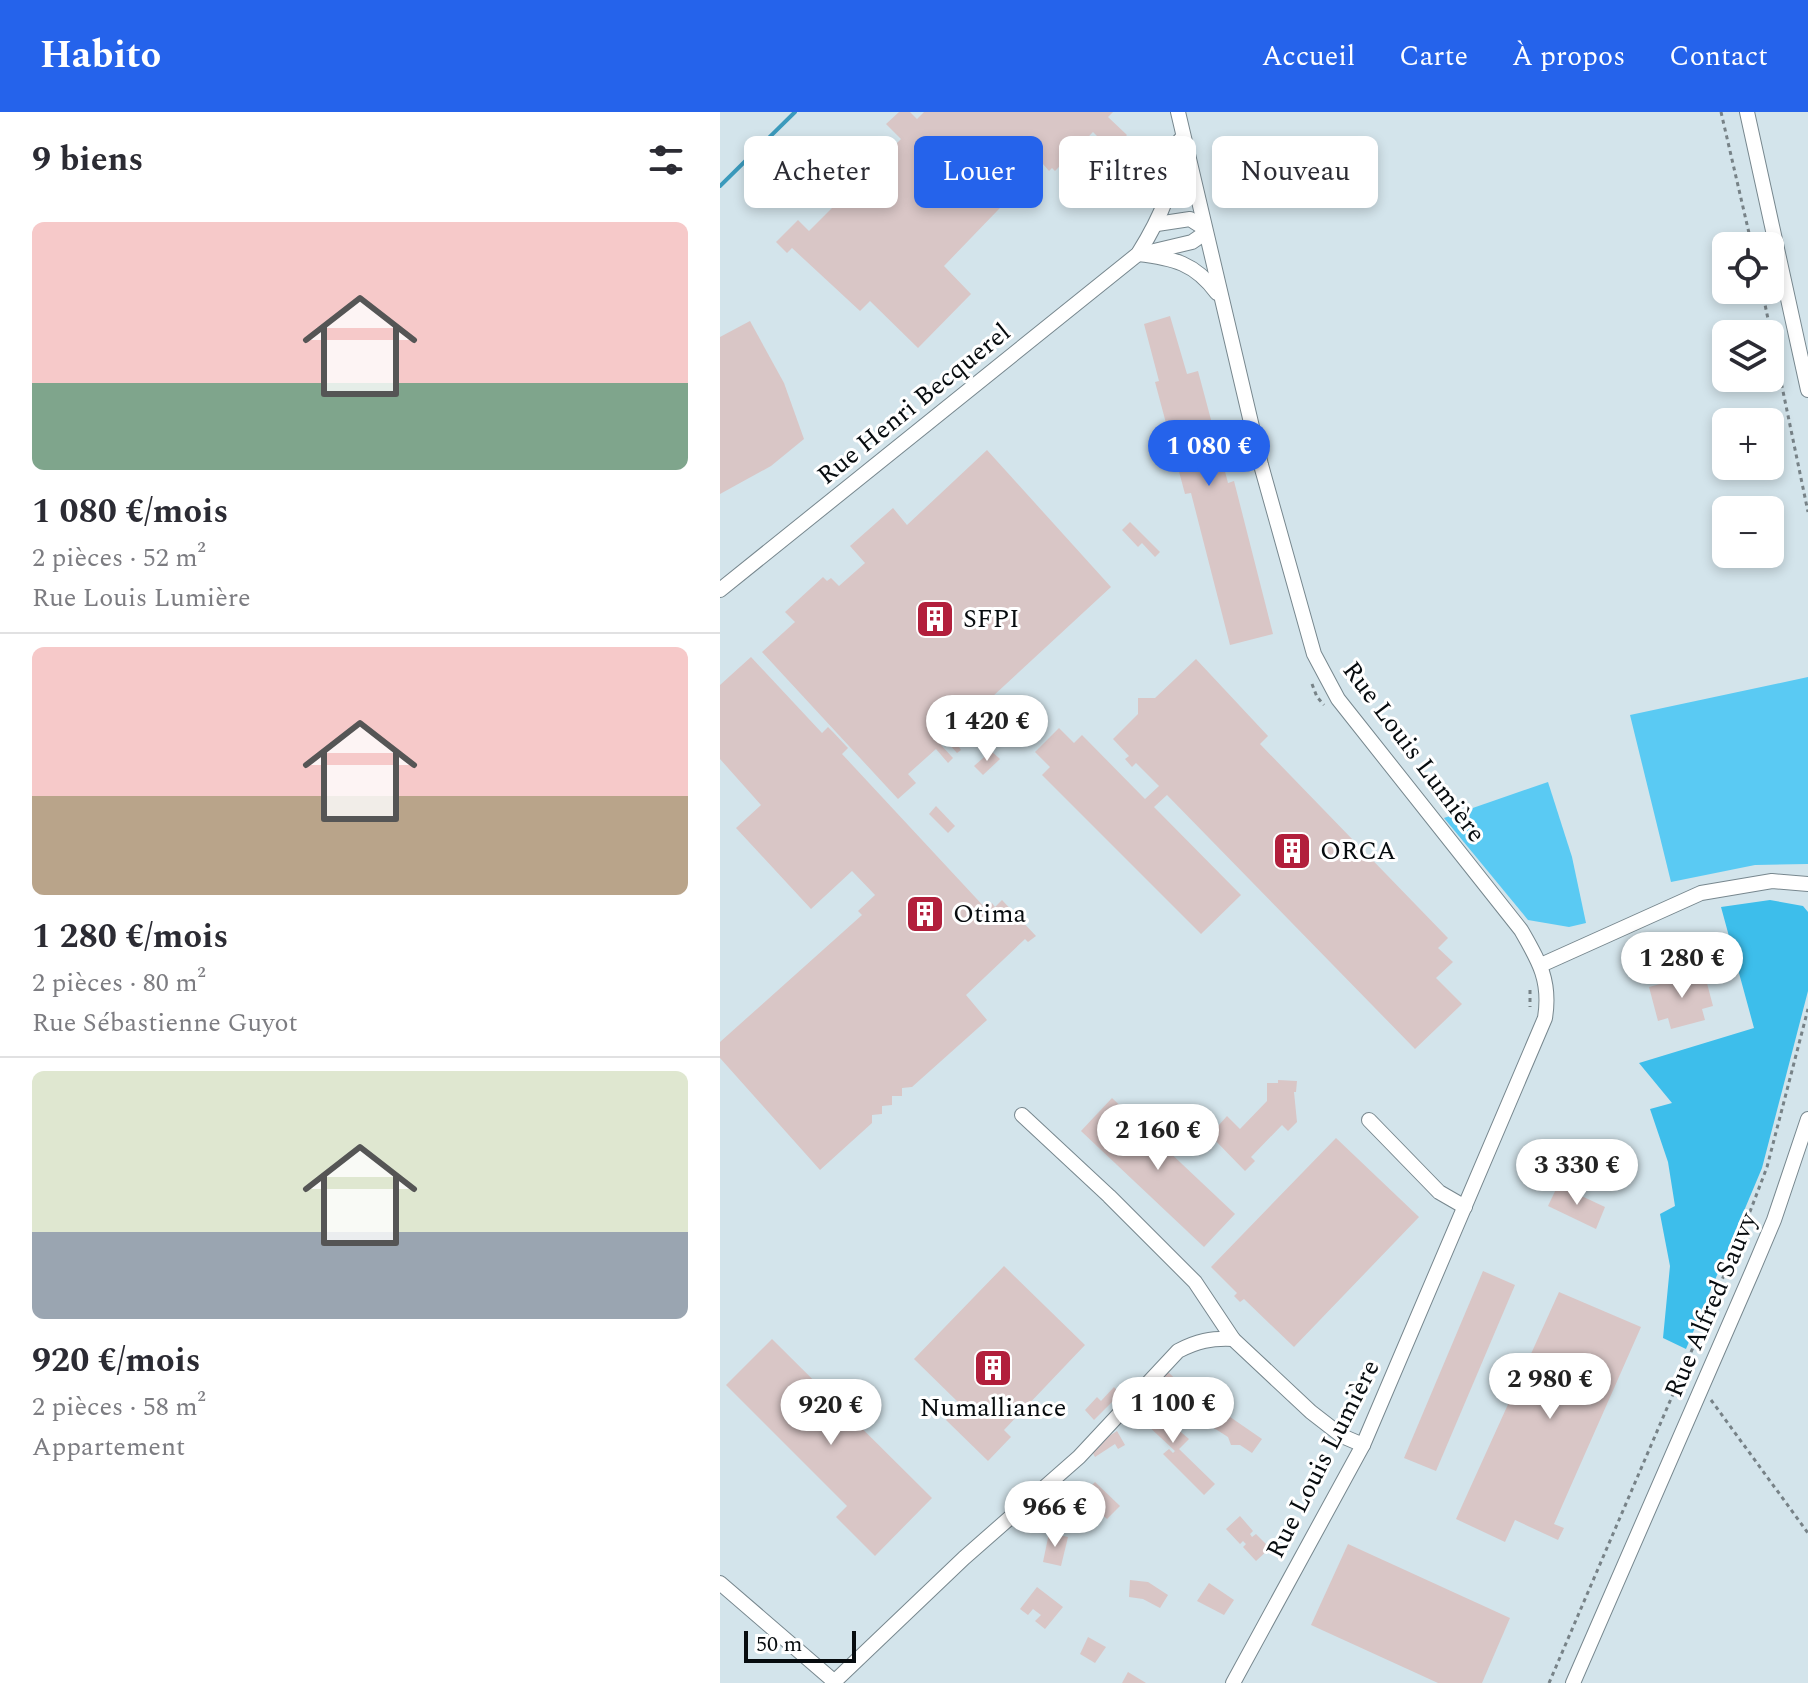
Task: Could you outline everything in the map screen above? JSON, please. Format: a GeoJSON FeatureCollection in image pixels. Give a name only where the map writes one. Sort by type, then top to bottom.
{"type":"FeatureCollection","features":[{"type":"Feature","properties":{"kind":"street","name":"Rue Louis Lumière"},"geometry":{"type":"LineString","coordinates":[[1178,112],[1261,465],[1314,654],[1338,699],[1521,930],[1541,965],[1549,996],[1546,1012],[1363,1445],[1233,1683]]}},
{"type":"Feature","properties":{"kind":"street"},"geometry":{"type":"LineString","coordinates":[[1747,112],[1808,390]]}},
{"type":"Feature","properties":{"kind":"street","name":"Rue Henri Becquerel"},"geometry":{"type":"LineString","coordinates":[[720,590],[1138,254],[1157,224],[1174,178],[1181,132]]}},
{"type":"Feature","properties":{"kind":"street"},"geometry":{"type":"LineString","coordinates":[[1157,224],[1190,219],[1204,230]]}},
{"type":"Feature","properties":{"kind":"street","name":"Rue Henri Becquerel"},"geometry":{"type":"LineString","coordinates":[[1138,254],[1192,242],[1204,230]]}},
{"type":"Feature","properties":{"kind":"street"},"geometry":{"type":"LineString","coordinates":[[1138,254],[1171,258],[1188,265],[1206,279],[1221,297]]}},
{"type":"Feature","properties":{"kind":"street"},"geometry":{"type":"LineString","coordinates":[[1541,965],[1701,893],[1772,881],[1808,884]]}},
{"type":"Feature","properties":{"kind":"street"},"geometry":{"type":"LineString","coordinates":[[1022,1115],[1195,1282],[1233,1339],[1311,1412],[1342,1436],[1363,1445]]}},
{"type":"Feature","properties":{"kind":"street","name":"Rue Alfred Sauvy"},"geometry":{"type":"LineString","coordinates":[[1573,1683],[1774,1220],[1808,1119]]}},
{"type":"Feature","properties":{"kind":"street"},"geometry":{"type":"LineString","coordinates":[[1369,1120],[1439,1192],[1465,1207]]}},
{"type":"Feature","properties":{"kind":"street"},"geometry":{"type":"LineString","coordinates":[[720,1583],[835,1682],[964,1558],[1079,1457],[1178,1351],[1199,1341],[1233,1339]]}},
{"type":"Feature","properties":{"kind":"path"},"geometry":{"type":"LineString","coordinates":[[1721,112],[1749,232]]}},
{"type":"Feature","properties":{"kind":"path"},"geometry":{"type":"LineString","coordinates":[[1765,304],[1808,512]]}},
{"type":"Feature","properties":{"kind":"path"},"geometry":{"type":"LineString","coordinates":[[1312,683],[1317,697],[1327,707]]}},
{"type":"Feature","properties":{"kind":"path"},"geometry":{"type":"LineString","coordinates":[[1530,982],[1531,1010],[1546,1012]]}},
{"type":"Feature","properties":{"kind":"path"},"geometry":{"type":"LineString","coordinates":[[1549,1683],[1740,1238],[1767,1167],[1808,1009]]}},
{"type":"Feature","properties":{"kind":"path"},"geometry":{"type":"LineString","coordinates":[[1681,1374],[1702,1388],[1808,1533]]}},
{"type":"Feature","properties":{"kind":"shaded area"},"geometry":{"type":"Polygon","coordinates":[[[1808,677],[1808,864],[1755,865],[1671,882],[1630,715],[1808,677]]]}},
{"type":"Feature","properties":{"kind":"shaded area"},"geometry":{"type":"Polygon","coordinates":[[[1548,782],[1572,857],[1586,923],[1569,927],[1528,920],[1444,818],[1548,782]]]}},
{"type":"Feature","properties":{"kind":"shaded area"},"geometry":{"type":"Polygon","coordinates":[[[1770,900],[1803,906],[1808,912],[1808,991],[1762,1168],[1686,1349],[1663,1338],[1670,1266],[1660,1214],[1675,1206],[1668,1162],[1650,1109],[1672,1103],[1639,1063],[1754,1028],[1721,907],[1770,900]]]}},
{"type":"Feature","properties":{"kind":"building"},"geometry":{"type":"Polygon","coordinates":[[[899,112],[910,112],[917,119],[924,112],[1113,112],[1108,117],[1127,135],[1097,136],[1093,132],[1089,136],[1059,136],[1059,167],[1055,171],[1052,168],[1049,171],[1043,164],[1043,136],[914,136],[914,208],[1000,208],[944,266],[971,294],[918,348],[870,301],[860,311],[792,248],[787,253],[776,242],[798,220],[809,231],[832,208],[898,208],[898,142],[901,139],[886,124],[899,112]]]}},
{"type":"Feature","properties":{"kind":"building"},"geometry":{"type":"Polygon","coordinates":[[[1170,316],[1187,374],[1198,371],[1218,446],[1226,444],[1230,457],[1222,460],[1228,483],[1234,481],[1273,634],[1230,645],[1191,493],[1185,494],[1155,382],[1159,381],[1144,324],[1170,316]]]}},
{"type":"Feature","properties":{"kind":"building"},"geometry":{"type":"Polygon","coordinates":[[[750,321],[784,383],[804,439],[771,466],[720,494],[720,337],[750,321]]]}},
{"type":"Feature","properties":{"kind":"building","name":"SFPI"},"geometry":{"type":"Polygon","coordinates":[[[987,450],[1111,587],[967,720],[988,703],[1002,717],[982,736],[977,731],[959,747],[961,750],[957,753],[948,743],[952,739],[949,736],[941,745],[953,758],[948,763],[936,749],[908,774],[916,783],[898,799],[762,652],[795,622],[785,612],[823,577],[827,581],[831,578],[839,586],[865,563],[850,546],[893,508],[907,525],[987,450]]]}},
{"type":"Feature","properties":{"kind":"building"},"geometry":{"type":"Polygon","coordinates":[[[1130,522],[1160,552],[1155,557],[1142,543],[1138,547],[1122,530],[1130,522]]]}},
{"type":"Feature","properties":{"kind":"building","name":"Otima"},"geometry":{"type":"Polygon","coordinates":[[[751,657],[822,733],[828,727],[848,748],[842,754],[989,912],[987,908],[992,903],[995,907],[1002,900],[1036,936],[1028,942],[1025,939],[966,995],[987,1020],[912,1087],[902,1088],[902,1096],[892,1096],[892,1105],[882,1106],[882,1114],[872,1115],[872,1123],[820,1170],[720,1058],[720,1042],[862,915],[858,911],[875,895],[852,871],[811,909],[736,828],[761,805],[720,759],[720,685],[751,657]]]}},
{"type":"Feature","properties":{"kind":"building","name":"ORCA"},"geometry":{"type":"Polygon","coordinates":[[[1196,659],[1268,736],[1260,744],[1448,938],[1438,948],[1453,962],[1436,978],[1462,1004],[1415,1049],[1167,795],[1154,807],[1241,895],[1201,934],[1042,775],[1050,767],[1035,752],[1059,728],[1074,743],[1082,735],[1145,799],[1159,786],[1136,763],[1132,767],[1125,759],[1129,756],[1113,739],[1138,714],[1138,698],[1155,698],[1196,659]]]}},
{"type":"Feature","properties":{"kind":"building"},"geometry":{"type":"Polygon","coordinates":[[[991,751],[1000,759],[983,775],[974,766],[991,751]]]}},
{"type":"Feature","properties":{"kind":"building"},"geometry":{"type":"Polygon","coordinates":[[[936,806],[955,826],[948,833],[929,814],[936,806]]]}},
{"type":"Feature","properties":{"kind":"building"},"geometry":{"type":"Polygon","coordinates":[[[1704,972],[1713,1006],[1702,1009],[1705,1020],[1671,1029],[1668,1018],[1658,1021],[1649,987],[1704,972]]]}},
{"type":"Feature","properties":{"kind":"building"},"geometry":{"type":"Polygon","coordinates":[[[1278,1080],[1297,1081],[1294,1092],[1297,1122],[1288,1131],[1282,1125],[1251,1157],[1255,1161],[1245,1171],[1210,1135],[1227,1116],[1240,1129],[1267,1101],[1267,1083],[1278,1083],[1278,1080]]]}},
{"type":"Feature","properties":{"kind":"building"},"geometry":{"type":"Polygon","coordinates":[[[1112,1098],[1235,1214],[1204,1247],[1081,1131],[1112,1098]]]}},
{"type":"Feature","properties":{"kind":"building"},"geometry":{"type":"Polygon","coordinates":[[[1336,1138],[1419,1217],[1294,1347],[1244,1299],[1240,1302],[1234,1296],[1237,1293],[1211,1267],[1336,1138]]]}},
{"type":"Feature","properties":{"kind":"building"},"geometry":{"type":"Polygon","coordinates":[[[1558,1185],[1605,1207],[1596,1229],[1548,1206],[1558,1185]]]}},
{"type":"Feature","properties":{"kind":"building","name":"Numalliance"},"geometry":{"type":"Polygon","coordinates":[[[1004,1266],[1085,1345],[1004,1430],[1011,1437],[988,1461],[946,1420],[960,1404],[914,1359],[1004,1266]]]}},
{"type":"Feature","properties":{"kind":"building"},"geometry":{"type":"Polygon","coordinates":[[[1483,1271],[1515,1285],[1436,1471],[1404,1458],[1483,1271]]]}},
{"type":"Feature","properties":{"kind":"building"},"geometry":{"type":"Polygon","coordinates":[[[1559,1292],[1641,1327],[1554,1524],[1564,1528],[1558,1540],[1515,1520],[1505,1542],[1456,1519],[1559,1292]]]}},
{"type":"Feature","properties":{"kind":"building"},"geometry":{"type":"Polygon","coordinates":[[[772,1339],[932,1498],[875,1556],[836,1517],[847,1506],[726,1385],[772,1339]]]}},
{"type":"Feature","properties":{"kind":"building"},"geometry":{"type":"Polygon","coordinates":[[[1168,1372],[1189,1392],[1191,1390],[1262,1439],[1252,1453],[1240,1445],[1231,1445],[1228,1437],[1164,1396],[1155,1384],[1168,1372]]]}},
{"type":"Feature","properties":{"kind":"building"},"geometry":{"type":"Polygon","coordinates":[[[1114,1387],[1120,1394],[1094,1420],[1085,1410],[1097,1397],[1101,1401],[1114,1387]]]}},
{"type":"Feature","properties":{"kind":"building"},"geometry":{"type":"Polygon","coordinates":[[[1141,1398],[1189,1439],[1179,1449],[1215,1484],[1204,1495],[1163,1454],[1169,1449],[1173,1453],[1175,1451],[1130,1409],[1141,1398]]]}},
{"type":"Feature","properties":{"kind":"building"},"geometry":{"type":"Polygon","coordinates":[[[1117,1431],[1125,1445],[1118,1449],[1115,1444],[1095,1457],[1090,1448],[1117,1431]]]}},
{"type":"Feature","properties":{"kind":"building"},"geometry":{"type":"Polygon","coordinates":[[[1095,1482],[1120,1506],[1107,1519],[1081,1496],[1095,1482]]]}},
{"type":"Feature","properties":{"kind":"building"},"geometry":{"type":"Polygon","coordinates":[[[1240,1516],[1253,1531],[1250,1534],[1252,1537],[1256,1534],[1270,1548],[1256,1561],[1243,1547],[1246,1544],[1243,1541],[1240,1544],[1226,1529],[1240,1516]]]}},
{"type":"Feature","properties":{"kind":"building"},"geometry":{"type":"Polygon","coordinates":[[[1049,1533],[1068,1537],[1061,1566],[1043,1562],[1049,1533]]]}},
{"type":"Feature","properties":{"kind":"building"},"geometry":{"type":"Polygon","coordinates":[[[1348,1544],[1510,1618],[1482,1683],[1438,1683],[1311,1625],[1348,1544]]]}},
{"type":"Feature","properties":{"kind":"building"},"geometry":{"type":"Polygon","coordinates":[[[1130,1580],[1148,1582],[1168,1595],[1160,1608],[1143,1599],[1129,1597],[1130,1580]]]}},
{"type":"Feature","properties":{"kind":"building"},"geometry":{"type":"Polygon","coordinates":[[[1209,1583],[1234,1600],[1224,1615],[1197,1601],[1209,1583]]]}},
{"type":"Feature","properties":{"kind":"building"},"geometry":{"type":"Polygon","coordinates":[[[1037,1587],[1063,1607],[1045,1629],[1035,1621],[1041,1615],[1033,1609],[1028,1615],[1020,1609],[1037,1587]]]}},
{"type":"Feature","properties":{"kind":"building"},"geometry":{"type":"Polygon","coordinates":[[[1088,1637],[1106,1647],[1095,1663],[1080,1654],[1088,1637]]]}},
{"type":"Feature","properties":{"kind":"building"},"geometry":{"type":"Polygon","coordinates":[[[1128,1672],[1146,1683],[1122,1683],[1128,1672]]]}},
{"type":"Feature","properties":{"kind":"waterway"},"geometry":{"type":"LineString","coordinates":[[720,186],[795,112]]}},
{"type":"Feature","properties":{"kind":"place","name":"SFPI"},"geometry":{"type":"Point","coordinates":[935,619]}},
{"type":"Feature","properties":{"kind":"place","name":"ORCA"},"geometry":{"type":"Point","coordinates":[1292,851]}},
{"type":"Feature","properties":{"kind":"place","name":"Otima"},"geometry":{"type":"Point","coordinates":[925,914]}},
{"type":"Feature","properties":{"kind":"place","name":"Numalliance"},"geometry":{"type":"Point","coordinates":[993,1368]}}]}
